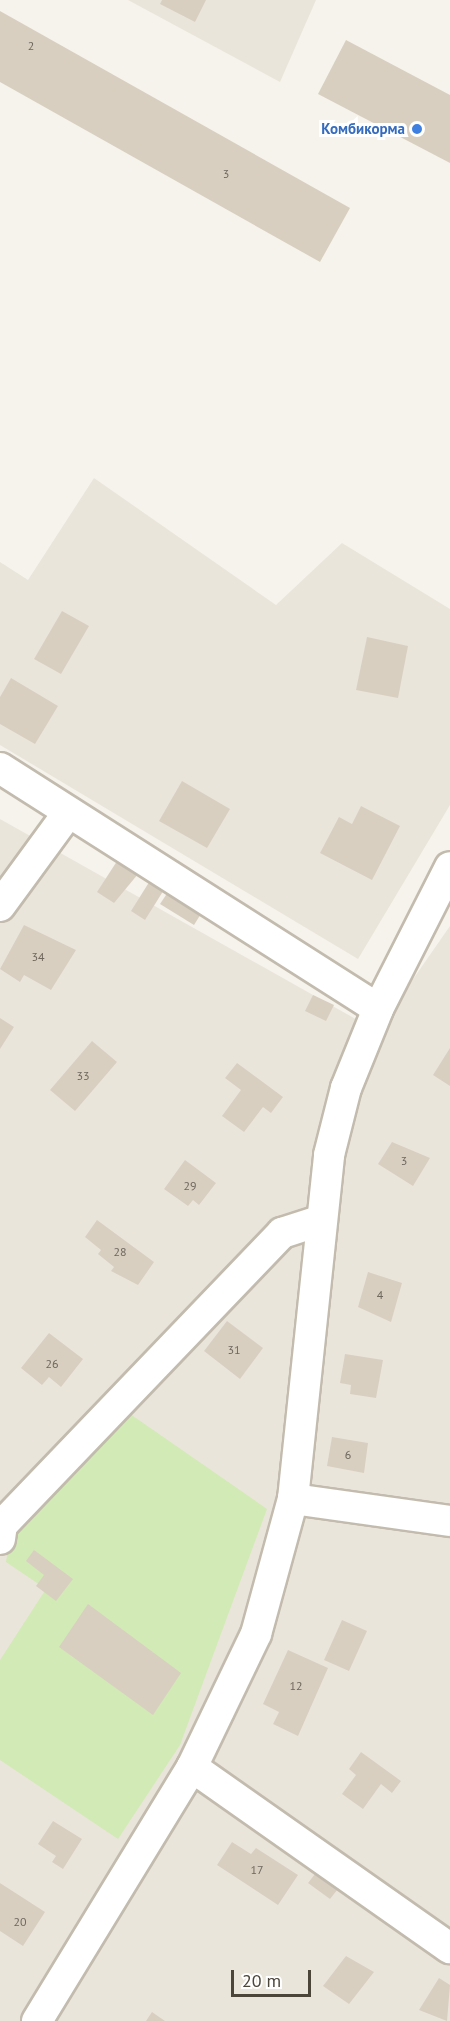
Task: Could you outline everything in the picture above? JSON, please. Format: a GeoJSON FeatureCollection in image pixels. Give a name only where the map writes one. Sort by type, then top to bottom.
{"type":"FeatureCollection","features":[{"type":"Feature","properties":{"kind":"street"},"geometry":{"type":"LineString","coordinates":[[0,768],[378,1009]]}},
{"type":"Feature","properties":{"kind":"street"},"geometry":{"type":"LineString","coordinates":[[0,906],[68,813]]}},
{"type":"Feature","properties":{"kind":"street"},"geometry":{"type":"LineString","coordinates":[[37,2021],[192,1767],[256,1634],[293,1499],[320,1221],[329,1155],[346,1088],[378,1009],[450,867]]}},
{"type":"Feature","properties":{"kind":"street"},"geometry":{"type":"LineString","coordinates":[[0,1539],[2,1524],[282,1233],[320,1221]]}},
{"type":"Feature","properties":{"kind":"street"},"geometry":{"type":"LineString","coordinates":[[293,1499],[450,1521]]}},
{"type":"Feature","properties":{"kind":"street"},"geometry":{"type":"LineString","coordinates":[[192,1767],[450,1948]]}},
{"type":"Feature","properties":{"kind":"shaded area"},"geometry":{"type":"Polygon","coordinates":[[[128,0],[316,0],[280,82],[128,0]]]}},
{"type":"Feature","properties":{"kind":"shaded area"},"geometry":{"type":"Polygon","coordinates":[[[94,478],[276,605],[342,543],[450,609],[450,805],[358,959],[0,745],[0,562],[28,580],[94,478]]]}},
{"type":"Feature","properties":{"kind":"shaded area"},"geometry":{"type":"Polygon","coordinates":[[[0,819],[377,1031],[450,926],[450,2021],[0,2021],[0,819]]]}},
{"type":"Feature","properties":{"kind":"green space"},"geometry":{"type":"Polygon","coordinates":[[[120,1407],[267,1509],[180,1745],[118,1839],[0,1760],[0,1660],[46,1589],[6,1562],[15,1508],[120,1407]]]}},
{"type":"Feature","properties":{"kind":"building"},"geometry":{"type":"Polygon","coordinates":[[[162,0],[206,0],[195,22],[160,4],[162,0]]]}},
{"type":"Feature","properties":{"kind":"building"},"geometry":{"type":"Polygon","coordinates":[[[0,11],[350,208],[320,262],[0,82],[0,11]]]}},
{"type":"Feature","properties":{"kind":"building","name":"Комбикорма"},"geometry":{"type":"Polygon","coordinates":[[[346,40],[450,95],[450,163],[318,94],[346,40]]]}},
{"type":"Feature","properties":{"kind":"building"},"geometry":{"type":"Polygon","coordinates":[[[62,611],[89,626],[61,674],[34,659],[62,611]]]}},
{"type":"Feature","properties":{"kind":"building"},"geometry":{"type":"Polygon","coordinates":[[[367,637],[408,646],[398,698],[356,690],[367,637]]]}},
{"type":"Feature","properties":{"kind":"building"},"geometry":{"type":"Polygon","coordinates":[[[11,678],[58,706],[35,744],[0,724],[0,697],[11,678]]]}},
{"type":"Feature","properties":{"kind":"building"},"geometry":{"type":"Polygon","coordinates":[[[182,781],[230,809],[207,848],[159,821],[182,781]]]}},
{"type":"Feature","properties":{"kind":"building"},"geometry":{"type":"Polygon","coordinates":[[[361,806],[400,826],[372,880],[320,853],[339,817],[352,824],[361,806]]]}},
{"type":"Feature","properties":{"kind":"building"},"geometry":{"type":"Polygon","coordinates":[[[121,855],[143,868],[114,903],[97,892],[121,855]]]}},
{"type":"Feature","properties":{"kind":"building"},"geometry":{"type":"Polygon","coordinates":[[[153,876],[167,885],[145,920],[131,911],[153,876]]]}},
{"type":"Feature","properties":{"kind":"building"},"geometry":{"type":"Polygon","coordinates":[[[170,889],[204,909],[194,925],[160,904],[170,889]]]}},
{"type":"Feature","properties":{"kind":"building"},"geometry":{"type":"Polygon","coordinates":[[[24,925],[76,950],[51,990],[24,975],[20,982],[0,969],[24,925]]]}},
{"type":"Feature","properties":{"kind":"building"},"geometry":{"type":"Polygon","coordinates":[[[313,995],[334,1005],[326,1021],[305,1011],[313,995]]]}},
{"type":"Feature","properties":{"kind":"building"},"geometry":{"type":"Polygon","coordinates":[[[0,1018],[14,1027],[0,1049],[0,1018]]]}},
{"type":"Feature","properties":{"kind":"building"},"geometry":{"type":"Polygon","coordinates":[[[92,1041],[117,1062],[75,1111],[50,1090],[92,1041]]]}},
{"type":"Feature","properties":{"kind":"building"},"geometry":{"type":"Polygon","coordinates":[[[450,1048],[450,1086],[433,1075],[450,1048]]]}},
{"type":"Feature","properties":{"kind":"building"},"geometry":{"type":"Polygon","coordinates":[[[237,1063],[283,1097],[271,1113],[263,1107],[244,1132],[222,1116],[241,1090],[225,1078],[237,1063]]]}},
{"type":"Feature","properties":{"kind":"building"},"geometry":{"type":"Polygon","coordinates":[[[392,1142],[430,1158],[413,1186],[378,1164],[392,1142]]]}},
{"type":"Feature","properties":{"kind":"building"},"geometry":{"type":"Polygon","coordinates":[[[185,1160],[216,1183],[199,1205],[193,1200],[188,1206],[164,1189],[185,1160]]]}},
{"type":"Feature","properties":{"kind":"building"},"geometry":{"type":"Polygon","coordinates":[[[97,1220],[154,1262],[138,1285],[111,1271],[114,1267],[98,1254],[101,1250],[85,1237],[97,1220]]]}},
{"type":"Feature","properties":{"kind":"building"},"geometry":{"type":"Polygon","coordinates":[[[368,1272],[402,1283],[391,1322],[358,1307],[368,1272]]]}},
{"type":"Feature","properties":{"kind":"building"},"geometry":{"type":"Polygon","coordinates":[[[227,1321],[263,1348],[240,1379],[204,1351],[227,1321]]]}},
{"type":"Feature","properties":{"kind":"building"},"geometry":{"type":"Polygon","coordinates":[[[49,1333],[83,1359],[61,1387],[49,1377],[42,1385],[21,1368],[49,1333]]]}},
{"type":"Feature","properties":{"kind":"building"},"geometry":{"type":"Polygon","coordinates":[[[345,1354],[383,1360],[376,1398],[350,1394],[351,1385],[340,1383],[345,1354]]]}},
{"type":"Feature","properties":{"kind":"building"},"geometry":{"type":"Polygon","coordinates":[[[332,1437],[368,1443],[364,1473],[327,1466],[332,1437]]]}},
{"type":"Feature","properties":{"kind":"building"},"geometry":{"type":"Polygon","coordinates":[[[34,1550],[73,1579],[56,1601],[36,1586],[44,1575],[26,1561],[34,1550]]]}},
{"type":"Feature","properties":{"kind":"building"},"geometry":{"type":"Polygon","coordinates":[[[88,1604],[181,1673],[153,1715],[59,1647],[88,1604]]]}},
{"type":"Feature","properties":{"kind":"building"},"geometry":{"type":"Polygon","coordinates":[[[342,1620],[367,1631],[349,1671],[324,1660],[342,1620]]]}},
{"type":"Feature","properties":{"kind":"building"},"geometry":{"type":"Polygon","coordinates":[[[288,1650],[328,1668],[298,1736],[273,1724],[279,1712],[263,1704],[288,1650]]]}},
{"type":"Feature","properties":{"kind":"building"},"geometry":{"type":"Polygon","coordinates":[[[361,1752],[401,1781],[392,1793],[381,1784],[363,1809],[342,1794],[356,1775],[349,1769],[361,1752]]]}},
{"type":"Feature","properties":{"kind":"building"},"geometry":{"type":"Polygon","coordinates":[[[53,1821],[82,1839],[63,1869],[52,1862],[56,1856],[38,1844],[53,1821]]]}},
{"type":"Feature","properties":{"kind":"building"},"geometry":{"type":"Polygon","coordinates":[[[232,1842],[251,1854],[256,1848],[298,1875],[278,1905],[217,1865],[232,1842]]]}},
{"type":"Feature","properties":{"kind":"building"},"geometry":{"type":"Polygon","coordinates":[[[319,1869],[341,1885],[330,1899],[308,1883],[319,1869]]]}},
{"type":"Feature","properties":{"kind":"building"},"geometry":{"type":"Polygon","coordinates":[[[0,1883],[45,1912],[23,1946],[0,1931],[0,1883]]]}},
{"type":"Feature","properties":{"kind":"building"},"geometry":{"type":"Polygon","coordinates":[[[346,1956],[374,1972],[349,2004],[323,1986],[346,1956]]]}},
{"type":"Feature","properties":{"kind":"building"},"geometry":{"type":"Polygon","coordinates":[[[439,1978],[450,1985],[447,2021],[419,2010],[439,1978]]]}},
{"type":"Feature","properties":{"kind":"building"},"geometry":{"type":"Polygon","coordinates":[[[152,2012],[165,2021],[146,2021],[152,2012]]]}},
{"type":"Feature","properties":{"kind":"place","name":"Комбикорма"},"geometry":{"type":"Point","coordinates":[417,129]}}]}
